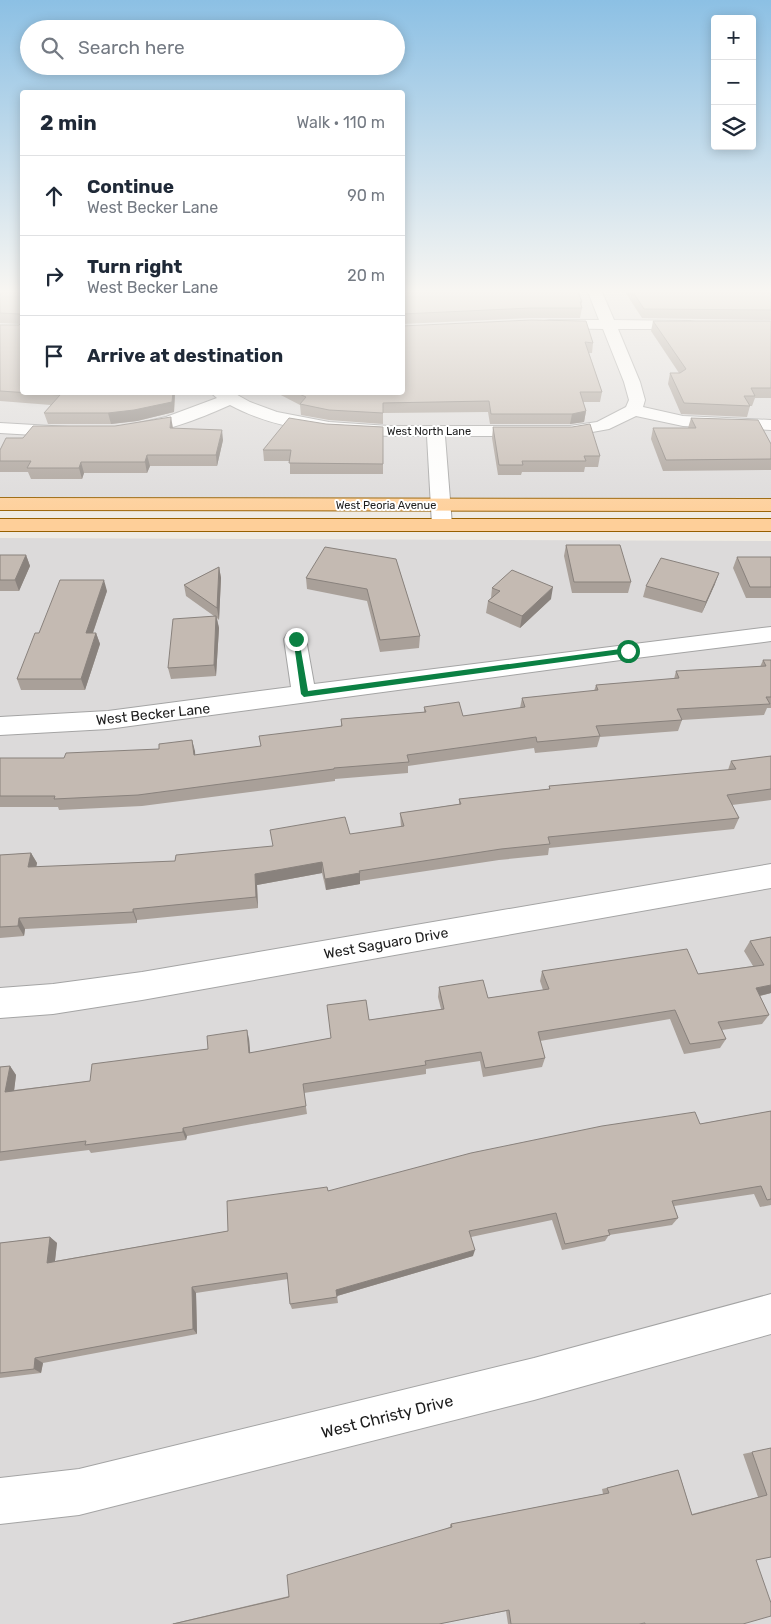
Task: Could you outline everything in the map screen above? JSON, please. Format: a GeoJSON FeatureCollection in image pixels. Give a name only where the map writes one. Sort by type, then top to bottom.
{"type":"FeatureCollection","features":[{"type":"Feature","properties":{"kind":"main road","name":"West Peoria Avenue"},"geometry":{"type":"LineString","coordinates":[[0,504],[771,505]]}},
{"type":"Feature","properties":{"kind":"main road","name":"West Peoria Avenue"},"geometry":{"type":"LineString","coordinates":[[0,525],[771,525]]}},
{"type":"Feature","properties":{"kind":"street"},"geometry":{"type":"LineString","coordinates":[[626,368],[637,400],[633,410],[683,421],[771,425]]}},
{"type":"Feature","properties":{"kind":"street","name":"West North Lane"},"geometry":{"type":"LineString","coordinates":[[119,431],[176,421],[202,412],[224,396],[266,414],[345,429],[570,431],[597,428],[617,422],[633,410]]}},
{"type":"Feature","properties":{"kind":"street"},"geometry":{"type":"LineString","coordinates":[[0,428],[82,432]]}},
{"type":"Feature","properties":{"kind":"street"},"geometry":{"type":"LineString","coordinates":[[436,431],[442,525]]}},
{"type":"Feature","properties":{"kind":"street"},"geometry":{"type":"LineString","coordinates":[[616,629],[628,651]]}},
{"type":"Feature","properties":{"kind":"street","name":"West Becker Lane"},"geometry":{"type":"LineString","coordinates":[[0,726],[108,720],[628,651],[771,634]]}},
{"type":"Feature","properties":{"kind":"street"},"geometry":{"type":"LineString","coordinates":[[296,639],[304,694]]}},
{"type":"Feature","properties":{"kind":"street","name":"West Saguaro Drive"},"geometry":{"type":"LineString","coordinates":[[0,1003],[53,999],[142,986],[771,876]]}},
{"type":"Feature","properties":{"kind":"street","name":"West Christy Drive"},"geometry":{"type":"LineString","coordinates":[[0,1501],[79,1492],[534,1379],[771,1314]]}},
{"type":"Feature","properties":{"kind":"shaded area"},"geometry":{"type":"Polygon","coordinates":[[[0,368],[20,368],[20,395],[405,395],[405,368],[771,368],[771,499],[0,499],[0,368]]]}},
{"type":"Feature","properties":{"kind":"shaded area"},"geometry":{"type":"Polygon","coordinates":[[[0,538],[771,541],[771,1624],[0,1624],[0,538]]]}},
{"type":"Feature","properties":{"kind":"building"},"geometry":{"type":"Polygon","coordinates":[[[0,368],[20,368],[20,392],[0,391],[0,368]]]}},
{"type":"Feature","properties":{"kind":"building"},"geometry":{"type":"Polygon","coordinates":[[[405,368],[594,368],[602,392],[580,392],[586,411],[572,414],[491,414],[489,401],[383,403],[383,413],[329,410],[300,404],[306,397],[302,395],[405,395],[405,368]]]}},
{"type":"Feature","properties":{"kind":"building"},"geometry":{"type":"Polygon","coordinates":[[[771,368],[771,388],[751,388],[755,396],[744,396],[750,406],[684,403],[670,373],[680,373],[686,369],[771,368]]]}},
{"type":"Feature","properties":{"kind":"building"},"geometry":{"type":"Polygon","coordinates":[[[60,395],[173,395],[172,402],[134,410],[108,413],[44,413],[60,395]]]}},
{"type":"Feature","properties":{"kind":"building"},"geometry":{"type":"Polygon","coordinates":[[[171,417],[170,428],[222,430],[216,455],[147,455],[145,462],[81,462],[79,468],[27,468],[31,461],[0,461],[0,450],[6,438],[23,438],[33,426],[115,426],[171,417]]]}},
{"type":"Feature","properties":{"kind":"building"},"geometry":{"type":"Polygon","coordinates":[[[289,418],[326,424],[383,427],[383,464],[289,463],[291,450],[263,450],[289,418]]]}},
{"type":"Feature","properties":{"kind":"building"},"geometry":{"type":"Polygon","coordinates":[[[691,418],[758,420],[771,444],[771,459],[666,460],[653,428],[696,428],[691,418]]]}},
{"type":"Feature","properties":{"kind":"building"},"geometry":{"type":"Polygon","coordinates":[[[590,424],[600,456],[584,456],[586,461],[522,461],[523,465],[499,465],[493,427],[572,427],[590,424]]]}},
{"type":"Feature","properties":{"kind":"building"},"geometry":{"type":"Polygon","coordinates":[[[566,545],[620,545],[631,582],[574,582],[566,545]]]}},
{"type":"Feature","properties":{"kind":"building"},"geometry":{"type":"Polygon","coordinates":[[[325,547],[396,559],[420,636],[380,640],[367,589],[306,578],[325,547]]]}},
{"type":"Feature","properties":{"kind":"building"},"geometry":{"type":"Polygon","coordinates":[[[0,555],[26,555],[15,580],[0,580],[0,555]]]}},
{"type":"Feature","properties":{"kind":"building"},"geometry":{"type":"Polygon","coordinates":[[[737,557],[771,557],[771,587],[750,587],[737,557]]]}},
{"type":"Feature","properties":{"kind":"building"},"geometry":{"type":"Polygon","coordinates":[[[661,558],[719,573],[706,602],[646,586],[661,558]]]}},
{"type":"Feature","properties":{"kind":"building"},"geometry":{"type":"Polygon","coordinates":[[[219,567],[217,608],[184,585],[219,567]]]}},
{"type":"Feature","properties":{"kind":"building"},"geometry":{"type":"Polygon","coordinates":[[[512,570],[553,587],[522,616],[488,601],[500,591],[492,588],[512,570]]]}},
{"type":"Feature","properties":{"kind":"building"},"geometry":{"type":"Polygon","coordinates":[[[60,580],[104,580],[86,633],[96,633],[81,679],[17,679],[35,633],[39,633],[60,580]]]}},
{"type":"Feature","properties":{"kind":"building"},"geometry":{"type":"Polygon","coordinates":[[[216,616],[214,665],[168,668],[173,619],[216,616]]]}},
{"type":"Feature","properties":{"kind":"building"},"geometry":{"type":"Polygon","coordinates":[[[763,660],[771,660],[771,697],[766,697],[770,704],[677,709],[682,720],[596,726],[600,736],[537,742],[536,737],[407,755],[409,762],[334,768],[138,795],[54,799],[55,796],[0,796],[0,758],[64,758],[66,753],[159,749],[159,744],[192,740],[194,755],[261,746],[259,736],[342,726],[341,719],[426,712],[424,707],[459,702],[463,716],[525,707],[522,698],[598,690],[596,685],[679,678],[676,671],[766,666],[763,660]]]}},
{"type":"Feature","properties":{"kind":"building"},"geometry":{"type":"Polygon","coordinates":[[[771,756],[771,789],[727,795],[739,818],[548,837],[550,844],[501,849],[359,871],[360,873],[325,879],[322,862],[255,874],[256,897],[133,909],[133,912],[19,918],[18,926],[0,927],[0,855],[31,853],[28,867],[175,861],[176,855],[273,846],[270,830],[345,817],[350,834],[404,826],[400,813],[461,804],[459,799],[550,789],[549,786],[736,769],[731,761],[771,756]]]}},
{"type":"Feature","properties":{"kind":"building"},"geometry":{"type":"Polygon","coordinates":[[[771,937],[771,985],[756,988],[769,1015],[718,1022],[726,1039],[690,1044],[675,1010],[538,1032],[545,1058],[485,1068],[481,1052],[425,1061],[426,1065],[303,1084],[306,1106],[183,1128],[183,1132],[85,1145],[86,1141],[0,1152],[0,1067],[10,1066],[5,1092],[90,1081],[92,1064],[208,1049],[207,1036],[247,1030],[249,1053],[331,1038],[327,1005],[366,1000],[369,1020],[444,1009],[439,987],[483,980],[488,998],[549,989],[542,971],[687,949],[698,974],[764,965],[750,941],[771,937]]]}},
{"type":"Feature","properties":{"kind":"building"},"geometry":{"type":"Polygon","coordinates":[[[771,1111],[771,1199],[767,1200],[761,1186],[672,1201],[678,1218],[608,1230],[610,1235],[565,1244],[556,1213],[469,1231],[475,1250],[336,1290],[337,1297],[290,1304],[287,1273],[192,1287],[193,1329],[35,1358],[34,1369],[0,1373],[0,1243],[50,1237],[47,1263],[228,1231],[227,1201],[327,1187],[328,1191],[471,1153],[602,1126],[695,1112],[700,1124],[771,1111]]]}},
{"type":"Feature","properties":{"kind":"building"},"geometry":{"type":"Polygon","coordinates":[[[771,1448],[771,1557],[756,1560],[771,1603],[771,1616],[743,1624],[511,1624],[509,1610],[439,1624],[173,1624],[289,1597],[287,1575],[452,1527],[451,1524],[609,1493],[607,1488],[678,1470],[692,1515],[767,1495],[752,1452],[771,1448]]]}},
{"type":"Feature","properties":{"kind":"route"},"geometry":{"type":"LineString","coordinates":[[296,639],[304,694],[628,651]]}}]}
